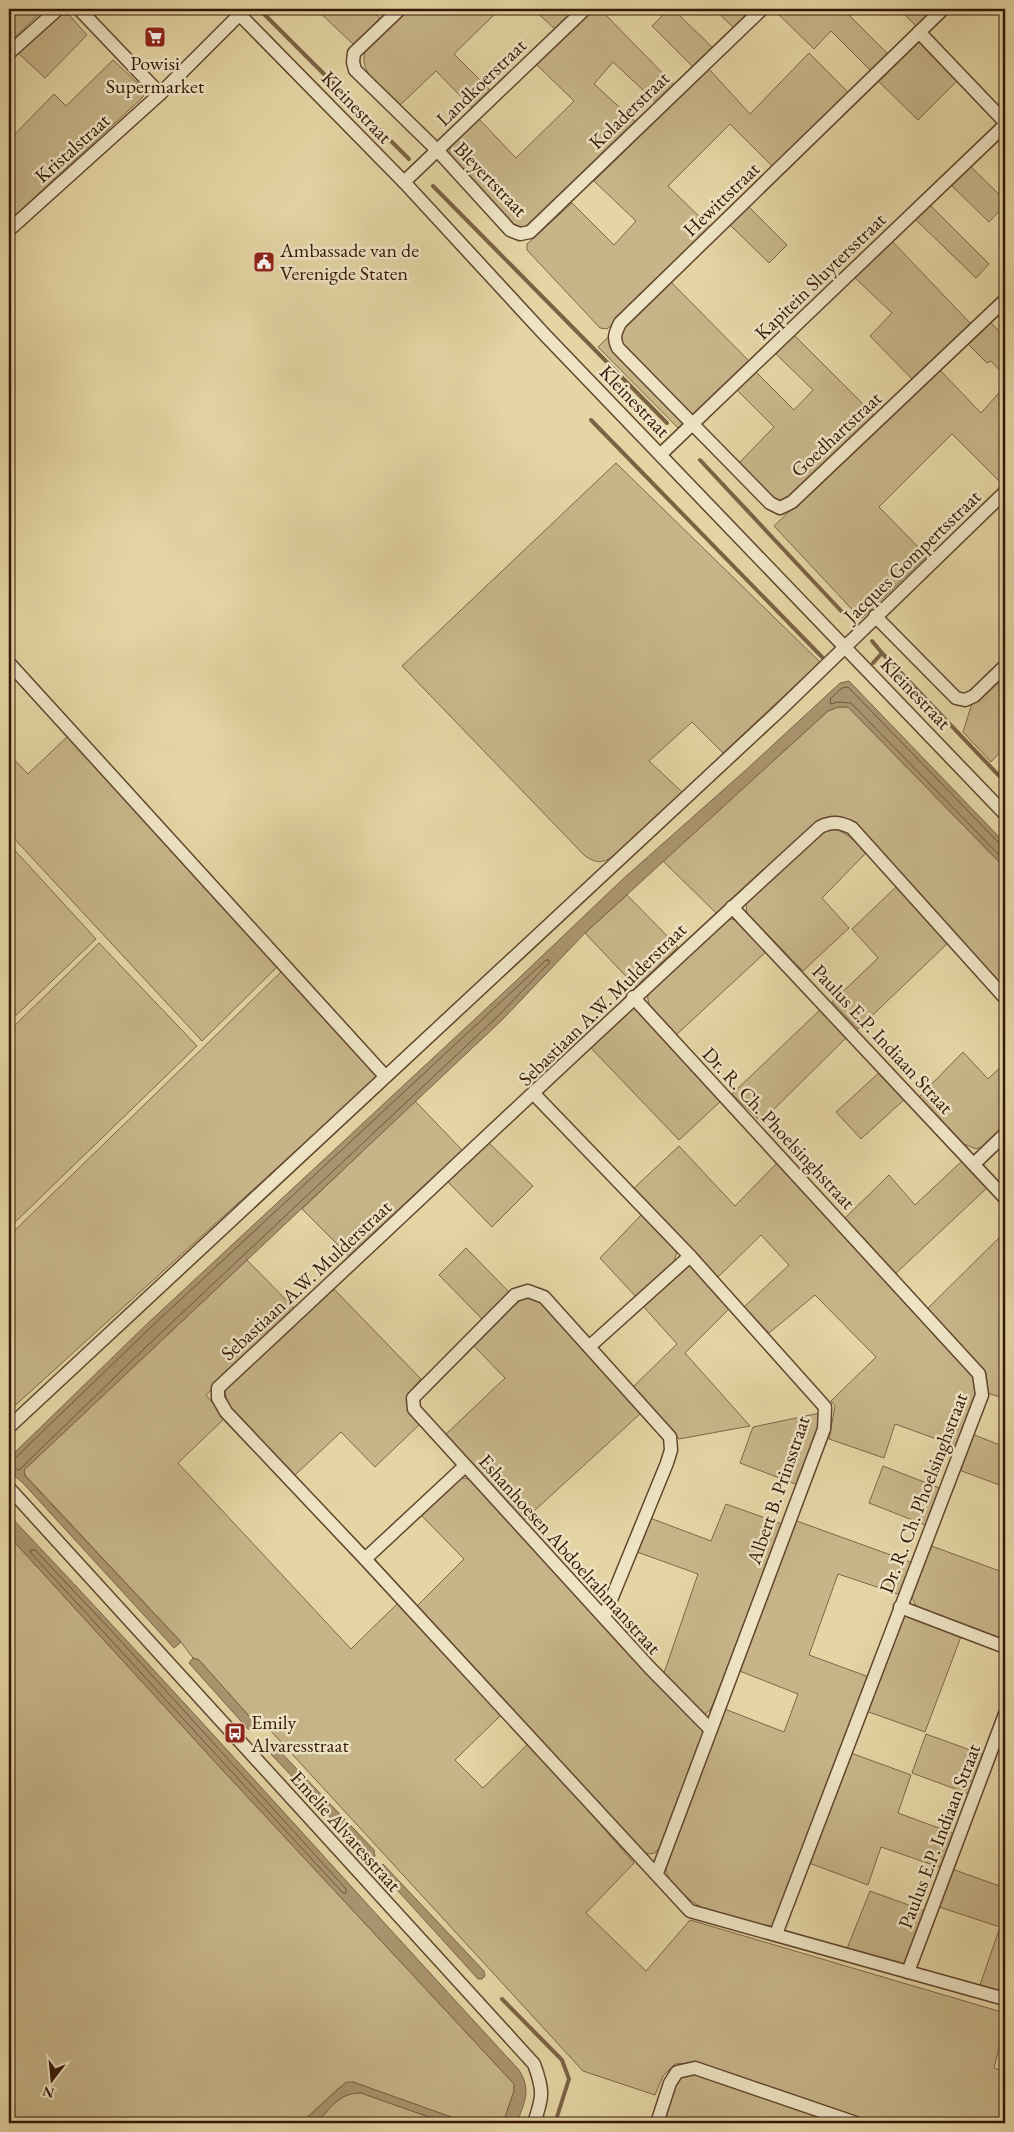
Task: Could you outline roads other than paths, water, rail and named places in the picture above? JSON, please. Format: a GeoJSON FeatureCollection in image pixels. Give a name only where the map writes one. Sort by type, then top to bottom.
{"type":"FeatureCollection","features":[{"type":"Feature","properties":{"kind":"street"},"geometry":{"type":"LineString","coordinates":[[9,54],[58,9]]}},
{"type":"Feature","properties":{"kind":"street"},"geometry":{"type":"LineString","coordinates":[[79,9],[160,94]]}},
{"type":"Feature","properties":{"kind":"street","name":"Bleyertstraat"},"geometry":{"type":"LineString","coordinates":[[400,9],[354,53],[353,62],[355,70],[438,151],[510,230],[520,234]]}},
{"type":"Feature","properties":{"kind":"street","name":"Landkoerstraat"},"geometry":{"type":"LineString","coordinates":[[404,182],[585,9]]}},
{"type":"Feature","properties":{"kind":"street","name":"Koladerstraat"},"geometry":{"type":"LineString","coordinates":[[520,234],[530,232],[762,9]]}},
{"type":"Feature","properties":{"kind":"street","name":"Hewittstraat"},"geometry":{"type":"LineString","coordinates":[[693,423],[618,348],[615,342],[615,333],[620,323],[944,9]]}},
{"type":"Feature","properties":{"kind":"street","name":"Kristalstraat"},"geometry":{"type":"LineString","coordinates":[[9,230],[160,94],[242,11]]}},
{"type":"Feature","properties":{"kind":"street","name":"Kleinestraat"},"geometry":{"type":"LineString","coordinates":[[242,11],[404,182],[545,335],[1005,814]]}},
{"type":"Feature","properties":{"kind":"street"},"geometry":{"type":"LineString","coordinates":[[919,32],[1005,123]]}},
{"type":"Feature","properties":{"kind":"street","name":"Kapitein Sluytersstraat"},"geometry":{"type":"LineString","coordinates":[[661,454],[1005,123]]}},
{"type":"Feature","properties":{"kind":"street","name":"Goedhartstraat"},"geometry":{"type":"LineString","coordinates":[[693,423],[770,503],[780,508],[792,502],[1005,300]]}},
{"type":"Feature","properties":{"kind":"street","name":"Jacques Gompertsstraat"},"geometry":{"type":"LineString","coordinates":[[9,1428],[846,647],[875,616],[1005,492]]}},
{"type":"Feature","properties":{"kind":"street"},"geometry":{"type":"LineString","coordinates":[[875,616],[956,698],[965,700],[974,696],[1005,666]]}},
{"type":"Feature","properties":{"kind":"street"},"geometry":{"type":"LineString","coordinates":[[9,663],[385,1076]]}},
{"type":"Feature","properties":{"kind":"street","name":"Sebastiaan A.W. Mulderstraat"},"geometry":{"type":"LineString","coordinates":[[365,1558],[226,1412],[218,1398],[218,1388],[534,1094],[633,997],[820,827],[830,822],[842,823],[852,828],[1005,998]]}},
{"type":"Feature","properties":{"kind":"street","name":"Paulus E.P. Indiaan Straat"},"geometry":{"type":"LineString","coordinates":[[732,907],[1005,1198]]}},
{"type":"Feature","properties":{"kind":"street","name":"Dr. R. Ch. Phoelsinghstraat"},"geometry":{"type":"LineString","coordinates":[[633,997],[979,1374],[982,1395],[776,1934]]}},
{"type":"Feature","properties":{"kind":"street","name":"Albert B. Prinsstraat"},"geometry":{"type":"LineString","coordinates":[[534,1094],[690,1256],[825,1407],[824,1429],[656,1873]]}},
{"type":"Feature","properties":{"kind":"street"},"geometry":{"type":"LineString","coordinates":[[974,1164],[1005,1134]]}},
{"type":"Feature","properties":{"kind":"street"},"geometry":{"type":"LineString","coordinates":[[604,1617],[671,1450],[670,1437],[590,1346],[690,1256]]}},
{"type":"Feature","properties":{"kind":"street","name":"Eshanhoesen Abdoelrahmanstraat"},"geometry":{"type":"LineString","coordinates":[[590,1346],[544,1297],[528,1291],[515,1295],[413,1398],[414,1409],[650,1668],[710,1729]]}},
{"type":"Feature","properties":{"kind":"street"},"geometry":{"type":"LineString","coordinates":[[465,1466],[365,1558],[690,1911],[1005,1999]]}},
{"type":"Feature","properties":{"kind":"street","name":"Emelie Alvaresstraat"},"geometry":{"type":"LineString","coordinates":[[9,1488],[534,2064],[542,2085],[541,2102],[534,2123]]}},
{"type":"Feature","properties":{"kind":"street"},"geometry":{"type":"LineString","coordinates":[[900,1607],[1005,1647]]}},
{"type":"Feature","properties":{"kind":"street","name":"Paulus E.P. Indiaan Straat"},"geometry":{"type":"LineString","coordinates":[[908,1972],[1005,1714]]}},
{"type":"Feature","properties":{"kind":"street"},"geometry":{"type":"LineString","coordinates":[[657,2123],[670,2082],[677,2072],[695,2068],[856,2123]]}},
{"type":"Feature","properties":{"kind":"water"},"geometry":{"type":"Polygon","coordinates":[[[849,681],[1005,843],[1005,868],[848,707],[838,707],[828,711],[585,933],[502,1020],[24,1470],[25,1476],[181,1642],[174,1648],[13,1474],[10,1469],[9,1458],[147,1324],[624,878],[747,769],[840,683],[849,681]]]}},
{"type":"Feature","properties":{"kind":"water"},"geometry":{"type":"Polygon","coordinates":[[[9,1515],[138,1653],[519,2070],[525,2084],[526,2096],[517,2123],[503,2123],[514,2091],[514,2084],[217,1764],[9,1536],[9,1515]]]}},
{"type":"Feature","properties":{"kind":"water"},"geometry":{"type":"Polygon","coordinates":[[[193,1658],[199,1660],[257,1725],[251,1730],[248,1729],[189,1663],[193,1658]]]}},
{"type":"Feature","properties":{"kind":"water"},"geometry":{"type":"Polygon","coordinates":[[[274,1745],[374,1850],[375,1856],[372,1859],[367,1856],[268,1751],[267,1749],[274,1745]]]}},
{"type":"Feature","properties":{"kind":"water"},"geometry":{"type":"Polygon","coordinates":[[[383,1864],[484,1971],[485,1976],[482,1979],[478,1979],[379,1870],[383,1864]]]}},
{"type":"Feature","properties":{"kind":"water"},"geometry":{"type":"Polygon","coordinates":[[[346,2082],[353,2082],[468,2123],[446,2123],[361,2093],[340,2099],[316,2123],[301,2123],[346,2082]]]}},
{"type":"Feature","properties":{"kind":"waterway"},"geometry":{"type":"LineString","coordinates":[[269,9],[264,14],[409,159]]}},
{"type":"Feature","properties":{"kind":"waterway"},"geometry":{"type":"LineString","coordinates":[[433,186],[667,423]]}},
{"type":"Feature","properties":{"kind":"waterway"},"geometry":{"type":"LineString","coordinates":[[591,420],[822,657]]}},
{"type":"Feature","properties":{"kind":"waterway"},"geometry":{"type":"LineString","coordinates":[[700,460],[844,614]]}},
{"type":"Feature","properties":{"kind":"waterway"},"geometry":{"type":"LineString","coordinates":[[872,641],[882,653]]}},
{"type":"Feature","properties":{"kind":"waterway"},"geometry":{"type":"LineString","coordinates":[[873,663],[882,653],[1005,782]]}},
{"type":"Feature","properties":{"kind":"waterway"},"geometry":{"type":"LineString","coordinates":[[502,1999],[562,2060],[569,2079],[555,2123]]}},
{"type":"Feature","properties":{"kind":"place","name":"Powisi Supermarket"},"geometry":{"type":"Point","coordinates":[155,37]}},
{"type":"Feature","properties":{"kind":"place","name":"Ambassade van de Verenigde Staten"},"geometry":{"type":"Point","coordinates":[264,262]}},
{"type":"Feature","properties":{"kind":"place","name":"Emily Alvaresstraat"},"geometry":{"type":"Point","coordinates":[235,1733]}}]}
